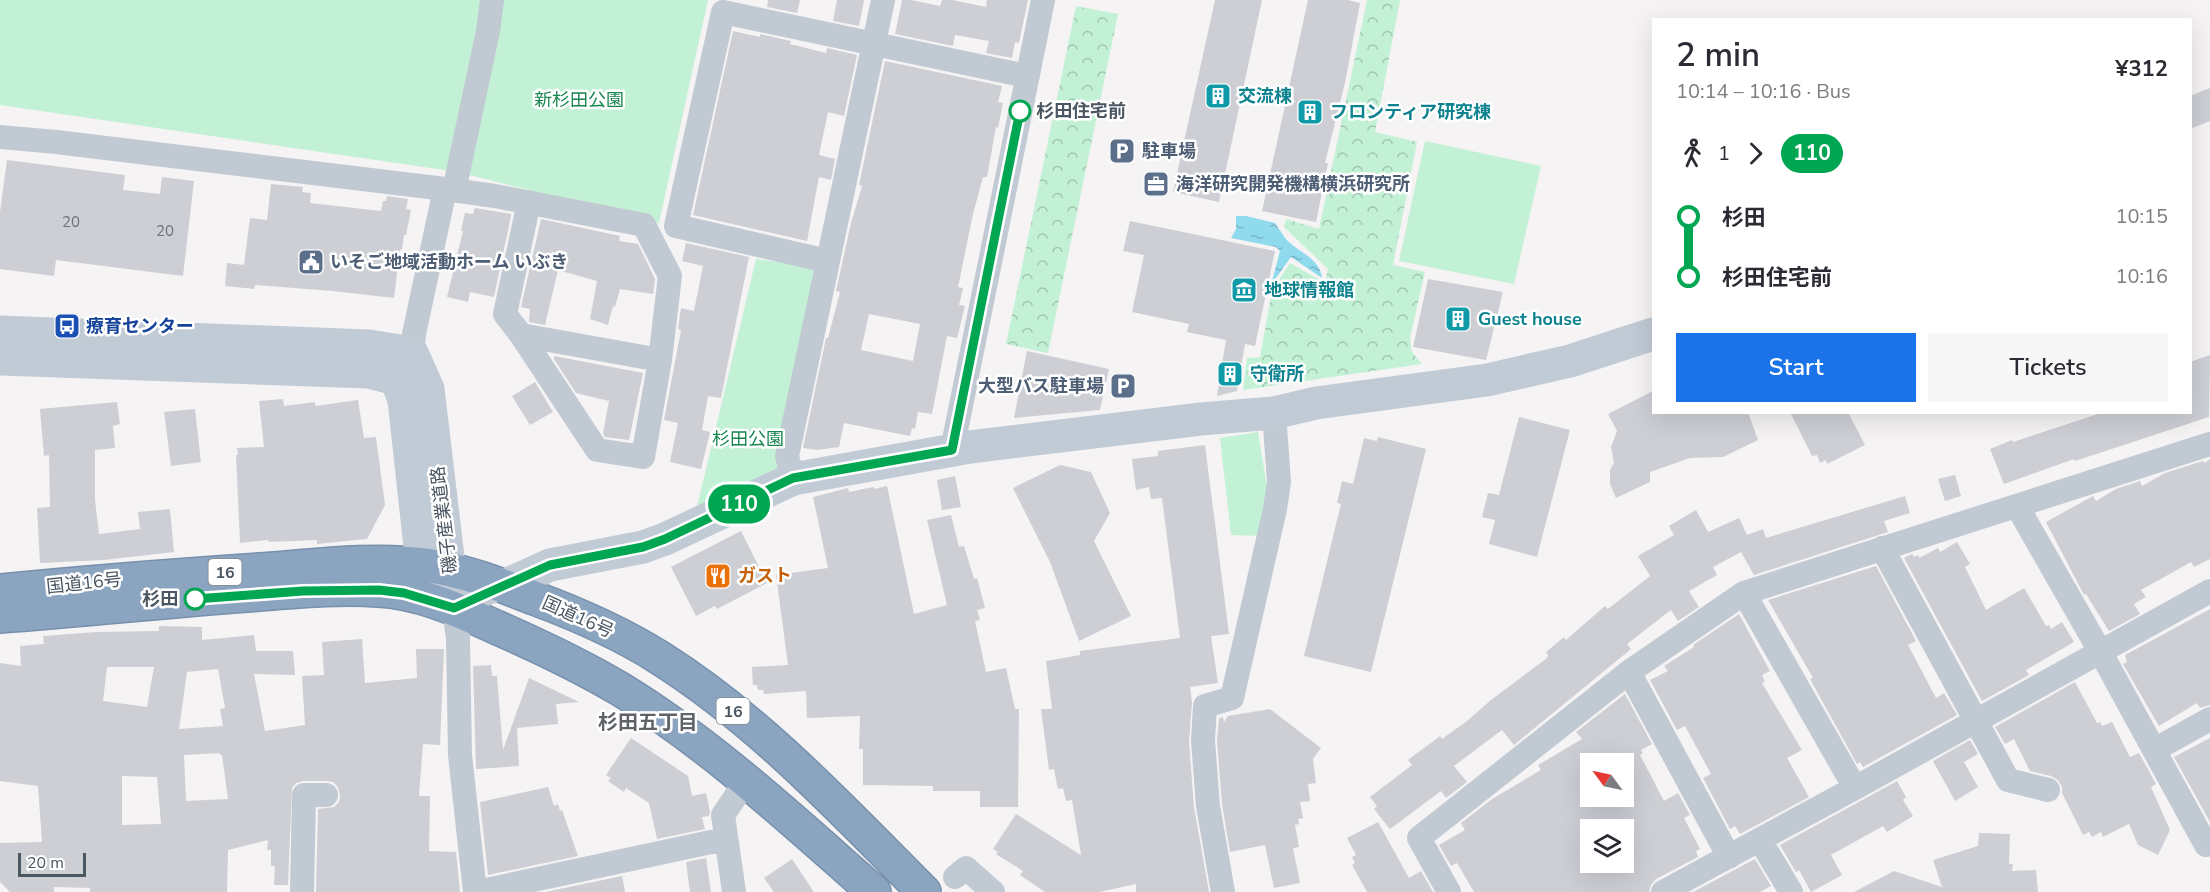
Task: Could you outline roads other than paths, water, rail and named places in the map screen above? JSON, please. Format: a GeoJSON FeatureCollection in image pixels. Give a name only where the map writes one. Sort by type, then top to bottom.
{"type":"FeatureCollection","features":[{"type":"Feature","properties":{"kind":"highway","name":"国道16号"},"geometry":{"type":"LineString","coordinates":[[0,591],[150,577],[378,563],[436,567],[504,586],[610,630],[659,657],[717,697],[772,744],[924,892]]}},
{"type":"Feature","properties":{"kind":"highway","name":"国道16号"},"geometry":{"type":"LineString","coordinates":[[0,616],[291,592],[379,590],[404,593],[454,608],[619,688],[691,737],[746,781],[874,892]]}},
{"type":"Feature","properties":{"kind":"street"},"geometry":{"type":"LineString","coordinates":[[404,366],[414,334],[488,30],[492,0]]}},
{"type":"Feature","properties":{"kind":"street"},"geometry":{"type":"LineString","coordinates":[[793,478],[787,456],[883,0]]}},
{"type":"Feature","properties":{"kind":"street"},"geometry":{"type":"LineString","coordinates":[[952,450],[1043,0]]}},
{"type":"Feature","properties":{"kind":"street"},"geometry":{"type":"LineString","coordinates":[[827,261],[676,226],[723,12],[1026,76]]}},
{"type":"Feature","properties":{"kind":"street"},"geometry":{"type":"LineString","coordinates":[[0,137],[68,143],[449,190],[529,202],[644,225],[670,276],[660,360],[643,457],[597,450],[521,335],[504,314],[529,202]]}},
{"type":"Feature","properties":{"kind":"street"},"geometry":{"type":"LineString","coordinates":[[0,332],[369,346],[404,366]]}},
{"type":"Feature","properties":{"kind":"street"},"geometry":{"type":"LineString","coordinates":[[725,839],[476,892],[460,754],[458,639],[454,608],[550,565],[643,547],[665,539],[793,478],[952,450],[1201,419],[1274,413],[1316,403],[1487,380],[1569,361],[1652,334]]}},
{"type":"Feature","properties":{"kind":"street"},"geometry":{"type":"LineString","coordinates":[[521,335],[660,360]]}},
{"type":"Feature","properties":{"kind":"street"},"geometry":{"type":"LineString","coordinates":[[0,359],[369,372],[404,366]]}},
{"type":"Feature","properties":{"kind":"street","name":"磯子産業道路"},"geometry":{"type":"LineString","coordinates":[[404,366],[404,400],[436,567],[454,608]]}},
{"type":"Feature","properties":{"kind":"street"},"geometry":{"type":"LineString","coordinates":[[1222,892],[1208,806],[1203,741],[1205,706],[1232,698],[1275,509],[1279,482],[1274,413]]}},
{"type":"Feature","properties":{"kind":"street"},"geometry":{"type":"LineString","coordinates":[[1449,892],[1419,838],[1629,672],[1744,593],[2210,444]]}},
{"type":"Feature","properties":{"kind":"street"},"geometry":{"type":"LineString","coordinates":[[2017,506],[2206,845],[2210,843]]}},
{"type":"Feature","properties":{"kind":"street"},"geometry":{"type":"LineString","coordinates":[[1882,548],[2008,780],[2048,790]]}},
{"type":"Feature","properties":{"kind":"street"},"geometry":{"type":"LineString","coordinates":[[1663,892],[2210,591]]}},
{"type":"Feature","properties":{"kind":"street"},"geometry":{"type":"LineString","coordinates":[[1744,593],[1855,788]]}},
{"type":"Feature","properties":{"kind":"street"},"geometry":{"type":"LineString","coordinates":[[1629,672],[1729,857]]}},
{"type":"Feature","properties":{"kind":"street"},"geometry":{"type":"LineString","coordinates":[[2154,750],[2210,719]]}},
{"type":"Feature","properties":{"kind":"street"},"geometry":{"type":"LineString","coordinates":[[734,892],[723,815],[746,781]]}},
{"type":"Feature","properties":{"kind":"street"},"geometry":{"type":"LineString","coordinates":[[302,892],[304,795],[326,795]]}},
{"type":"Feature","properties":{"kind":"street"},"geometry":{"type":"LineString","coordinates":[[1760,840],[1791,892]]}},
{"type":"Feature","properties":{"kind":"street"},"geometry":{"type":"LineString","coordinates":[[955,877],[966,868],[993,892]]}},
{"type":"Feature","properties":{"kind":"water"},"geometry":{"type":"Polygon","coordinates":[[[1236,216],[1275,223],[1288,241],[1318,266],[1322,278],[1291,257],[1271,285],[1280,251],[1276,247],[1231,238],[1236,229],[1236,216]]]}},
{"type":"Feature","properties":{"kind":"place","name":"交流棟"},"geometry":{"type":"Point","coordinates":[1218,96]}},
{"type":"Feature","properties":{"kind":"place","name":"杉田住宅前"},"geometry":{"type":"Point","coordinates":[1020,111]}},
{"type":"Feature","properties":{"kind":"place","name":"フロンティア研究棟"},"geometry":{"type":"Point","coordinates":[1310,112]}},
{"type":"Feature","properties":{"kind":"place","name":"駐車場"},"geometry":{"type":"Point","coordinates":[1122,151]}},
{"type":"Feature","properties":{"kind":"place","name":"海洋研究開発機構横浜研究所"},"geometry":{"type":"Point","coordinates":[1156,184]}},
{"type":"Feature","properties":{"kind":"place","name":"いそご地域活動ホーム いぶき"},"geometry":{"type":"Point","coordinates":[311,262]}},
{"type":"Feature","properties":{"kind":"place","name":"地球情報館"},"geometry":{"type":"Point","coordinates":[1244,290]}},
{"type":"Feature","properties":{"kind":"place","name":"Guest house"},"geometry":{"type":"Point","coordinates":[1458,319]}},
{"type":"Feature","properties":{"kind":"place","name":"療育センター"},"geometry":{"type":"Point","coordinates":[67,326]}},
{"type":"Feature","properties":{"kind":"place","name":"守衛所"},"geometry":{"type":"Point","coordinates":[1230,374]}},
{"type":"Feature","properties":{"kind":"place","name":"大型バス駐車場"},"geometry":{"type":"Point","coordinates":[1123,386]}},
{"type":"Feature","properties":{"kind":"place","name":"ガスト"},"geometry":{"type":"Point","coordinates":[718,576]}},
{"type":"Feature","properties":{"kind":"place","name":"杉田"},"geometry":{"type":"Point","coordinates":[195,599]}},
{"type":"Feature","properties":{"kind":"district","name":"杉田五丁目"},"geometry":{"type":"Point","coordinates":[648,722]}},
{"type":"Feature","properties":{"kind":"park label","name":"新杉田公園"},"geometry":{"type":"Point","coordinates":[579,100]}},
{"type":"Feature","properties":{"kind":"park label","name":"杉田公園"},"geometry":{"type":"Point","coordinates":[748,439]}}]}
